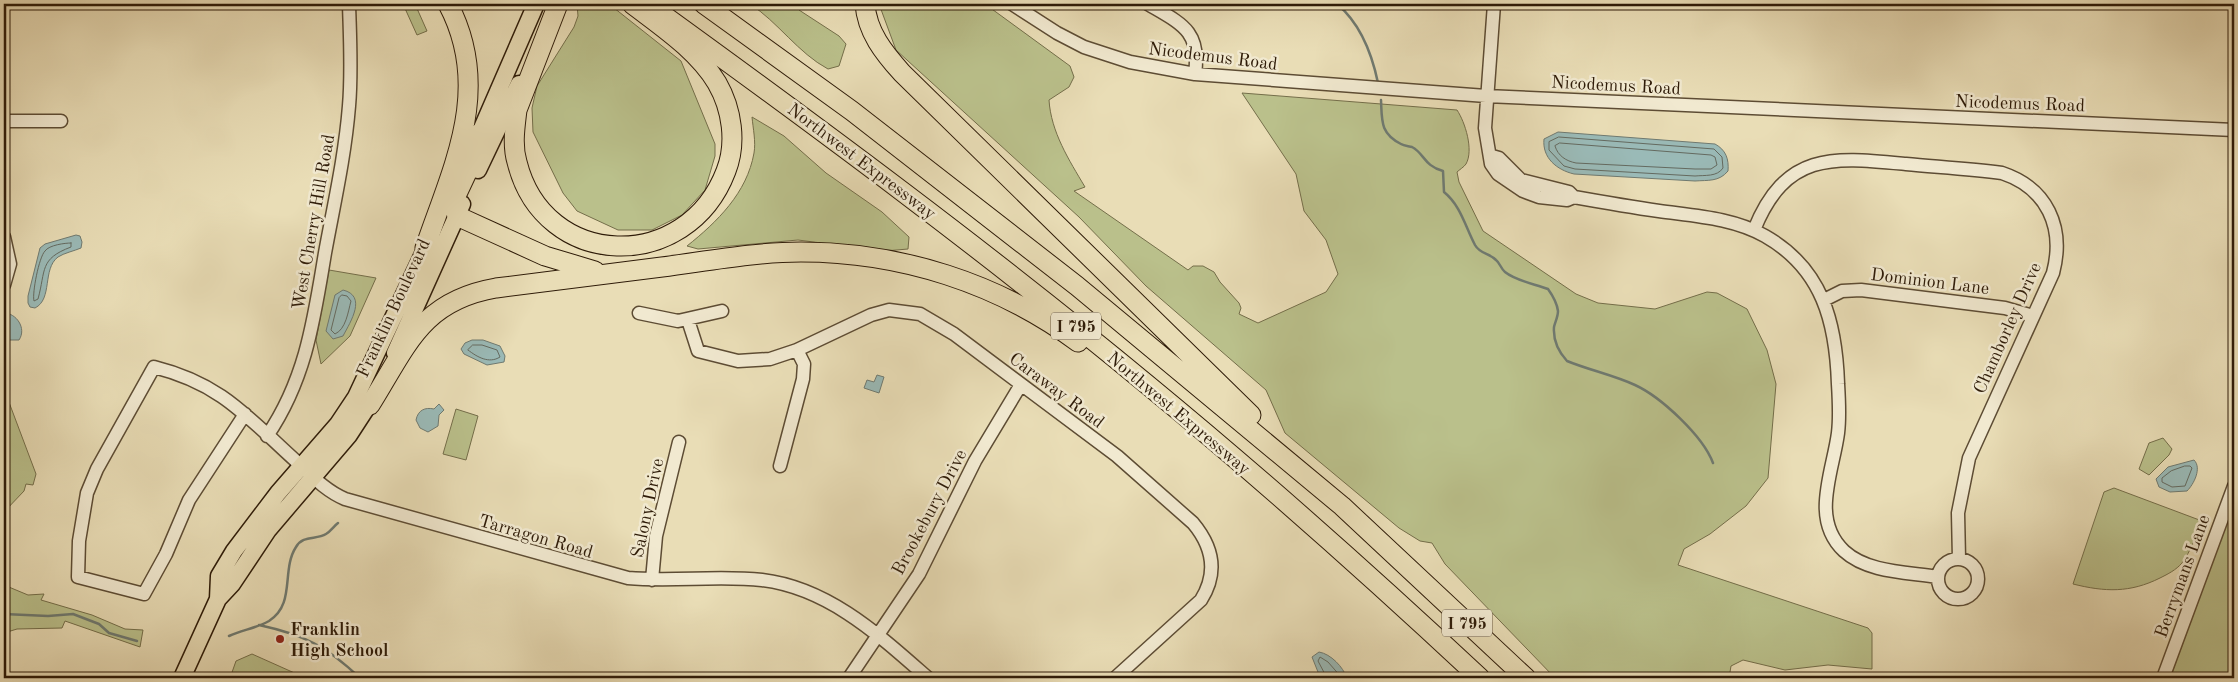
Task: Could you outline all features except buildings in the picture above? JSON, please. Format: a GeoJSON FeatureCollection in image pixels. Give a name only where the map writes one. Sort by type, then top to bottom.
{"type":"FeatureCollection","features":[{"type":"Feature","properties":{"kind":"highway"},"geometry":{"type":"LineString","coordinates":[[425,248],[457,160],[468,106],[466,54],[462,37],[448,4]]}},
{"type":"Feature","properties":{"kind":"highway"},"geometry":{"type":"LineString","coordinates":[[557,4],[517,110],[514,128],[516,161],[522,179],[538,206],[562,228],[580,238],[598,244],[624,246],[647,244],[663,239],[692,222],[704,210],[721,184],[732,147],[732,130],[725,100],[708,70],[674,36],[632,4]]}},
{"type":"Feature","properties":{"kind":"highway","name":"Northwest Expressway"},"geometry":{"type":"LineString","coordinates":[[648,4],[760,83],[995,262],[1151,387],[1219,445],[1480,678]]}},
{"type":"Feature","properties":{"kind":"highway","name":"Northwest Expressway"},"geometry":{"type":"LineString","coordinates":[[704,4],[852,111],[1011,234],[1342,506],[1526,678]]}},
{"type":"Feature","properties":{"kind":"highway"},"geometry":{"type":"LineString","coordinates":[[865,4],[868,23],[879,46],[902,73],[1342,506]]}},
{"type":"Feature","properties":{"kind":"highway"},"geometry":{"type":"LineString","coordinates":[[481,132],[478,149],[455,198],[454,205],[457,216],[552,258],[585,269],[610,274]]}},
{"type":"Feature","properties":{"kind":"highway"},"geometry":{"type":"LineString","coordinates":[[370,405],[421,326],[435,312],[450,302],[470,294],[496,288],[756,255],[800,252],[864,256],[934,270],[978,285],[1040,317],[1070,336],[1146,395],[1219,445]]}},
{"type":"Feature","properties":{"kind":"main road","name":"Franklin Boulevard"},"geometry":{"type":"LineString","coordinates":[[308,472],[356,397],[481,132],[536,4]]}},
{"type":"Feature","properties":{"kind":"main road","name":"Franklin Boulevard"},"geometry":{"type":"LineString","coordinates":[[182,678],[218,598],[219,576],[234,551],[256,520],[349,435],[370,405],[557,4]]}},
{"type":"Feature","properties":{"kind":"street","name":"West Cherry Hill Road"},"geometry":{"type":"LineString","coordinates":[[267,436],[282,413],[304,363],[317,301],[347,130],[350,69],[349,4]]}},
{"type":"Feature","properties":{"kind":"street","name":"Nicodemus Road"},"geometry":{"type":"LineString","coordinates":[[1012,4],[1056,33],[1084,47],[1130,62],[1195,74],[1486,96],[2234,130]]}},
{"type":"Feature","properties":{"kind":"street"},"geometry":{"type":"LineString","coordinates":[[1148,4],[1189,31],[1197,49],[1195,74]]}},
{"type":"Feature","properties":{"kind":"street"},"geometry":{"type":"LineString","coordinates":[[1494,4],[1485,128],[1492,156],[1492,164],[1498,174],[1515,187],[1539,197],[1567,200],[1574,197],[1712,218],[1754,230],[1796,259],[1807,272],[1824,300],[1831,319],[1838,356],[1839,430],[1825,502],[1832,534],[1845,552],[1864,564],[1878,568],[1938,577]]}},
{"type":"Feature","properties":{"kind":"street"},"geometry":{"type":"LineString","coordinates":[[4,121],[61,121]]}},
{"type":"Feature","properties":{"kind":"street","name":"Chamborley Drive"},"geometry":{"type":"LineString","coordinates":[[1754,230],[1767,202],[1777,189],[1801,170],[1826,161],[1856,159],[2002,173],[2024,182],[2041,199],[2051,216],[2058,238],[2058,250],[2053,273],[1969,458],[1958,513],[1958,559]]}},
{"type":"Feature","properties":{"kind":"street"},"geometry":{"type":"LineString","coordinates":[[4,236],[10,264],[4,284]]}},
{"type":"Feature","properties":{"kind":"street","name":"Dominion Lane"},"geometry":{"type":"LineString","coordinates":[[1824,300],[1842,292],[1861,290],[2005,308],[2032,316]]}},
{"type":"Feature","properties":{"kind":"street","name":"Caraway Road"},"geometry":{"type":"LineString","coordinates":[[688,320],[698,351],[738,361],[755,362],[797,350],[871,315],[889,310],[906,310],[920,314],[933,320],[1117,456],[1184,514],[1203,535],[1212,556],[1208,590],[1201,600],[1115,678]]}},
{"type":"Feature","properties":{"kind":"street"},"geometry":{"type":"LineString","coordinates":[[639,313],[663,319],[688,320],[722,311]]}},
{"type":"Feature","properties":{"kind":"street"},"geometry":{"type":"LineString","coordinates":[[780,466],[803,379],[804,364],[797,350]]}},
{"type":"Feature","properties":{"kind":"street","name":"Tarragon Road"},"geometry":{"type":"LineString","coordinates":[[245,414],[190,500],[166,554],[144,594],[78,577],[80,532],[87,493],[97,469],[154,367],[196,381],[217,392],[245,414],[267,436],[335,495],[365,506],[628,578],[652,580],[747,579],[780,583],[836,606],[878,634],[928,678]]}},
{"type":"Feature","properties":{"kind":"street","name":"Brookebury Drive"},"geometry":{"type":"LineString","coordinates":[[849,678],[919,574],[975,461],[1020,386]]}},
{"type":"Feature","properties":{"kind":"street","name":"Salony Drive"},"geometry":{"type":"LineString","coordinates":[[652,580],[656,536],[679,442]]}},
{"type":"Feature","properties":{"kind":"street","name":"Berrymans Lane"},"geometry":{"type":"LineString","coordinates":[[2163,678],[2234,486]]}},
{"type":"Feature","properties":{"kind":"street"},"geometry":{"type":"LineString","coordinates":[[1958,559],[1967,561],[1976,570],[1978,582],[1973,593],[1963,599],[1951,598],[1941,590],[1938,577],[1946,563],[1958,559]]}},
{"type":"Feature","properties":{"kind":"green space"},"geometry":{"type":"Polygon","coordinates":[[[403,4],[415,4],[427,31],[417,35],[403,4]]]}},
{"type":"Feature","properties":{"kind":"green space"},"geometry":{"type":"Polygon","coordinates":[[[577,4],[609,4],[681,61],[715,144],[715,156],[705,190],[682,215],[652,230],[618,230],[577,211],[563,193],[533,132],[532,108],[537,86],[574,27],[578,16],[577,4]]]}},
{"type":"Feature","properties":{"kind":"green space"},"geometry":{"type":"Polygon","coordinates":[[[750,4],[795,4],[799,10],[839,36],[846,44],[839,66],[828,69],[817,62],[750,4]]]}},
{"type":"Feature","properties":{"kind":"green space"},"geometry":{"type":"Polygon","coordinates":[[[879,4],[985,4],[1070,66],[1074,77],[1069,87],[1049,100],[1050,112],[1057,134],[1085,187],[1074,191],[1188,270],[1193,266],[1203,266],[1214,272],[1220,282],[1239,303],[1241,308],[1239,314],[1258,323],[1326,292],[1338,274],[1326,240],[1304,211],[1296,174],[1242,93],[1457,110],[1468,136],[1469,144],[1466,164],[1457,172],[1459,182],[1483,231],[1576,294],[1598,303],[1655,309],[1707,292],[1717,293],[1747,309],[1767,350],[1776,384],[1768,478],[1746,506],[1710,534],[1684,549],[1678,565],[1868,628],[1872,633],[1872,669],[1828,665],[1785,670],[1743,660],[1731,666],[1729,678],[1555,678],[1445,564],[1432,543],[1420,541],[1399,528],[1285,433],[1266,390],[1146,286],[1079,217],[896,50],[879,4]]]}},
{"type":"Feature","properties":{"kind":"green space"},"geometry":{"type":"Polygon","coordinates":[[[752,117],[784,136],[826,173],[882,212],[909,237],[908,249],[885,251],[798,240],[698,249],[687,246],[720,217],[738,194],[745,181],[755,149],[752,117]]]}},
{"type":"Feature","properties":{"kind":"green space"},"geometry":{"type":"Polygon","coordinates":[[[329,270],[376,278],[350,336],[321,364],[316,340],[329,270]]]}},
{"type":"Feature","properties":{"kind":"green space"},"geometry":{"type":"Polygon","coordinates":[[[4,389],[36,474],[33,485],[26,484],[24,491],[4,512],[4,389]]]}},
{"type":"Feature","properties":{"kind":"green space"},"geometry":{"type":"Polygon","coordinates":[[[456,409],[478,416],[466,460],[443,454],[456,409]]]}},
{"type":"Feature","properties":{"kind":"green space"},"geometry":{"type":"Polygon","coordinates":[[[2163,438],[2172,449],[2169,455],[2149,475],[2139,469],[2149,443],[2163,438]]]}},
{"type":"Feature","properties":{"kind":"green space"},"geometry":{"type":"Polygon","coordinates":[[[2114,488],[2202,521],[2193,543],[2185,558],[2175,570],[2149,583],[2117,590],[2096,589],[2073,584],[2104,492],[2114,488]]]}},
{"type":"Feature","properties":{"kind":"green space"},"geometry":{"type":"Polygon","coordinates":[[[2234,504],[2234,678],[2170,678],[2234,504]]]}},
{"type":"Feature","properties":{"kind":"green space"},"geometry":{"type":"Polygon","coordinates":[[[4,585],[28,595],[44,594],[41,600],[92,615],[125,629],[143,630],[140,647],[65,621],[62,628],[17,629],[4,633],[4,585]]]}},
{"type":"Feature","properties":{"kind":"green space"},"geometry":{"type":"Polygon","coordinates":[[[252,654],[299,675],[299,678],[230,678],[236,661],[252,654]]]}},
{"type":"Feature","properties":{"kind":"water"},"geometry":{"type":"Polygon","coordinates":[[[1558,132],[1715,144],[1726,155],[1728,171],[1717,179],[1695,181],[1574,174],[1562,170],[1552,162],[1545,152],[1544,139],[1558,132]]]}},
{"type":"Feature","properties":{"kind":"water"},"geometry":{"type":"Polygon","coordinates":[[[76,235],[80,236],[81,248],[58,257],[53,262],[44,298],[35,308],[30,307],[28,296],[40,248],[45,244],[76,235]]]}},
{"type":"Feature","properties":{"kind":"water"},"geometry":{"type":"Polygon","coordinates":[[[343,290],[350,293],[354,298],[356,303],[355,310],[343,336],[333,339],[326,331],[335,295],[343,290]]]}},
{"type":"Feature","properties":{"kind":"water"},"geometry":{"type":"Polygon","coordinates":[[[4,313],[13,316],[19,322],[22,331],[19,340],[4,340],[4,313]]]}},
{"type":"Feature","properties":{"kind":"water"},"geometry":{"type":"Polygon","coordinates":[[[472,340],[483,340],[500,346],[505,356],[504,362],[487,365],[464,354],[461,349],[465,343],[472,340]]]}},
{"type":"Feature","properties":{"kind":"water"},"geometry":{"type":"Polygon","coordinates":[[[877,375],[884,377],[879,393],[864,388],[867,380],[874,382],[877,375]]]}},
{"type":"Feature","properties":{"kind":"water"},"geometry":{"type":"Polygon","coordinates":[[[439,404],[444,410],[439,415],[438,426],[428,432],[420,428],[416,420],[418,414],[428,408],[434,409],[439,404]]]}},
{"type":"Feature","properties":{"kind":"water"},"geometry":{"type":"Polygon","coordinates":[[[2194,460],[2197,471],[2187,491],[2170,492],[2159,487],[2156,479],[2168,467],[2194,460]]]}},
{"type":"Feature","properties":{"kind":"water"},"geometry":{"type":"Polygon","coordinates":[[[1319,652],[1328,655],[1336,662],[1347,678],[1324,678],[1318,672],[1312,657],[1319,652]]]}},
{"type":"Feature","properties":{"kind":"waterway"},"geometry":{"type":"LineString","coordinates":[[1337,4],[1359,30],[1369,51],[1378,83]]}},
{"type":"Feature","properties":{"kind":"waterway"},"geometry":{"type":"LineString","coordinates":[[1381,100],[1382,120],[1389,135],[1402,145],[1412,147],[1428,163],[1443,171],[1444,192],[1459,210],[1477,248],[1497,261],[1509,275],[1548,289],[1557,305],[1558,311],[1554,327],[1555,341],[1567,361],[1627,381],[1657,398],[1691,430],[1708,452],[1713,463]]}},
{"type":"Feature","properties":{"kind":"waterway"},"geometry":{"type":"LineString","coordinates":[[229,636],[269,621],[277,614],[285,596],[289,566],[296,547],[306,539],[326,534],[338,523]]}},
{"type":"Feature","properties":{"kind":"waterway"},"geometry":{"type":"LineString","coordinates":[[4,614],[48,616],[73,614],[99,624],[109,633],[137,641]]}},
{"type":"Feature","properties":{"kind":"waterway"},"geometry":{"type":"LineString","coordinates":[[259,625],[289,633],[314,643],[360,678]]}},
{"type":"Feature","properties":{"kind":"place","name":"Franklin High School"},"geometry":{"type":"Point","coordinates":[280,639]}}]}
